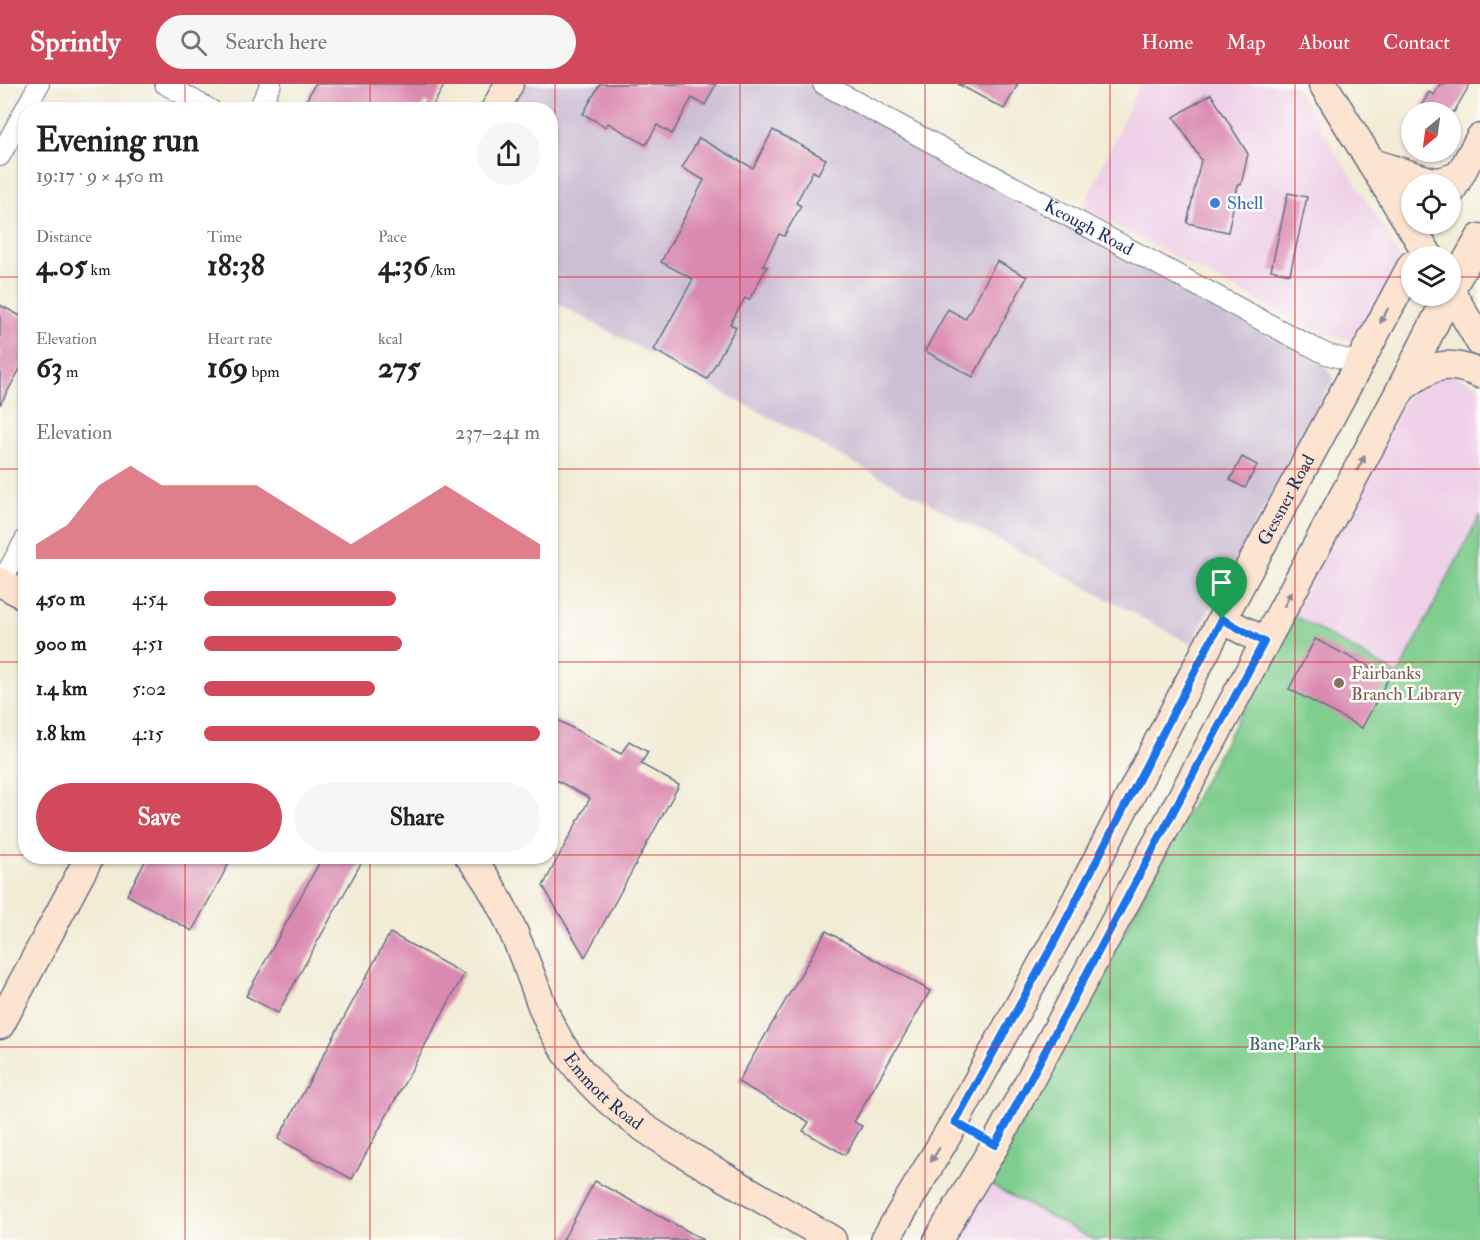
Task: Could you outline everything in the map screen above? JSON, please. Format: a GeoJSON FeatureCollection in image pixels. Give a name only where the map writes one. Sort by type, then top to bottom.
{"type":"FeatureCollection","features":[{"type":"Feature","properties":{"kind":"main road"},"geometry":{"type":"LineString","coordinates":[[499,102],[509,84]]}},
{"type":"Feature","properties":{"kind":"main road"},"geometry":{"type":"LineString","coordinates":[[1323,84],[1421,246]]}},
{"type":"Feature","properties":{"kind":"main road"},"geometry":{"type":"LineString","coordinates":[[1461,174],[1480,138]]}},
{"type":"Feature","properties":{"kind":"main road"},"geometry":{"type":"LineString","coordinates":[[1372,163],[1407,174]]}},
{"type":"Feature","properties":{"kind":"main road"},"geometry":{"type":"LineString","coordinates":[[1461,272],[1480,238]]}},
{"type":"Feature","properties":{"kind":"main road","name":"Gessner Road"},"geometry":{"type":"LineString","coordinates":[[885,1240],[955,1122],[1056,939],[1222,619],[1401,288]]}},
{"type":"Feature","properties":{"kind":"main road"},"geometry":{"type":"LineString","coordinates":[[938,1240],[995,1145],[1401,389],[1443,306]]}},
{"type":"Feature","properties":{"kind":"main road"},"geometry":{"type":"LineString","coordinates":[[1460,306],[1480,342]]}},
{"type":"Feature","properties":{"kind":"main road"},"geometry":{"type":"LineString","coordinates":[[1401,389],[1421,373],[1437,366],[1466,367],[1480,374]]}},
{"type":"Feature","properties":{"kind":"main road"},"geometry":{"type":"LineString","coordinates":[[1222,619],[1264,642]]}},
{"type":"Feature","properties":{"kind":"main road"},"geometry":{"type":"LineString","coordinates":[[0,1025],[86,864]]}},
{"type":"Feature","properties":{"kind":"main road","name":"Emmott Road"},"geometry":{"type":"LineString","coordinates":[[475,864],[495,892],[519,944],[551,1027],[584,1077],[603,1097],[641,1126],[832,1240]]}},
{"type":"Feature","properties":{"kind":"main road"},"geometry":{"type":"LineString","coordinates":[[1056,939],[1095,960]]}},
{"type":"Feature","properties":{"kind":"main road"},"geometry":{"type":"LineString","coordinates":[[955,1122],[995,1145]]}},
{"type":"Feature","properties":{"kind":"street"},"geometry":{"type":"LineString","coordinates":[[29,102],[39,84]]}},
{"type":"Feature","properties":{"kind":"street"},"geometry":{"type":"LineString","coordinates":[[165,84],[197,102]]}},
{"type":"Feature","properties":{"kind":"street"},"geometry":{"type":"LineString","coordinates":[[262,102],[272,84]]}},
{"type":"Feature","properties":{"kind":"street","name":"Keough Road"},"geometry":{"type":"LineString","coordinates":[[823,84],[1291,336],[1326,354],[1359,363]]}},
{"type":"Feature","properties":{"kind":"street"},"geometry":{"type":"LineString","coordinates":[[0,156],[18,123]]}},
{"type":"Feature","properties":{"kind":"street"},"geometry":{"type":"LineString","coordinates":[[9,587],[18,561]]}},
{"type":"Feature","properties":{"kind":"shaded area"},"geometry":{"type":"Polygon","coordinates":[[[517,84],[809,84],[1321,364],[1334,377],[1191,644],[558,304],[558,102],[508,102],[517,84]]]}},
{"type":"Feature","properties":{"kind":"shaded area"},"geometry":{"type":"Polygon","coordinates":[[[1140,84],[1293,84],[1387,233],[1399,257],[1398,274],[1357,340],[1337,338],[1293,320],[1083,208],[1140,84]]]}},
{"type":"Feature","properties":{"kind":"shaded area"},"geometry":{"type":"Polygon","coordinates":[[[1444,370],[1480,388],[1480,515],[1398,675],[1293,615],[1414,384],[1444,370]]]}},
{"type":"Feature","properties":{"kind":"shaded area"},"geometry":{"type":"Polygon","coordinates":[[[989,1184],[1094,1240],[956,1240],[989,1184]]]}},
{"type":"Feature","properties":{"kind":"green space","name":"Bane Park"},"geometry":{"type":"Polygon","coordinates":[[[1480,515],[1480,1240],[1094,1240],[989,1184],[1293,615],[1398,675],[1480,515]]]}},
{"type":"Feature","properties":{"kind":"building"},"geometry":{"type":"Polygon","coordinates":[[[315,84],[445,84],[435,102],[305,102],[315,84]]]}},
{"type":"Feature","properties":{"kind":"building"},"geometry":{"type":"Polygon","coordinates":[[[600,84],[716,84],[705,105],[692,98],[672,134],[657,125],[646,145],[608,123],[606,127],[583,114],[600,84]]]}},
{"type":"Feature","properties":{"kind":"building"},"geometry":{"type":"Polygon","coordinates":[[[958,84],[1018,84],[1004,109],[958,84]]]}},
{"type":"Feature","properties":{"kind":"building"},"geometry":{"type":"Polygon","coordinates":[[[1440,84],[1470,84],[1460,102],[1424,102],[1429,92],[1434,95],[1440,84]]]}},
{"type":"Feature","properties":{"kind":"building"},"geometry":{"type":"Polygon","coordinates":[[[1211,94],[1248,154],[1241,185],[1238,185],[1228,232],[1187,223],[1201,160],[1174,117],[1211,94]]]}},
{"type":"Feature","properties":{"kind":"building"},"geometry":{"type":"Polygon","coordinates":[[[773,130],[826,159],[818,174],[813,171],[796,203],[801,206],[784,236],[779,234],[763,265],[767,267],[749,300],[745,298],[730,324],[736,327],[707,379],[654,350],[693,279],[661,262],[704,180],[682,168],[699,138],[753,168],[773,130]]]}},
{"type":"Feature","properties":{"kind":"building","name":"Shell"},"geometry":{"type":"Polygon","coordinates":[[[1288,193],[1307,197],[1290,274],[1271,270],[1288,193]]]}},
{"type":"Feature","properties":{"kind":"building"},"geometry":{"type":"Polygon","coordinates":[[[997,261],[1027,277],[973,377],[925,351],[948,309],[965,319],[997,261]]]}},
{"type":"Feature","properties":{"kind":"building"},"geometry":{"type":"Polygon","coordinates":[[[0,305],[18,315],[18,372],[0,405],[0,305]]]}},
{"type":"Feature","properties":{"kind":"building"},"geometry":{"type":"Polygon","coordinates":[[[1242,457],[1257,465],[1245,488],[1230,480],[1242,457]]]}},
{"type":"Feature","properties":{"kind":"building","name":"Fairbanks Branch Library"},"geometry":{"type":"Polygon","coordinates":[[[1315,639],[1389,677],[1362,728],[1289,689],[1315,639]]]}},
{"type":"Feature","properties":{"kind":"building"},"geometry":{"type":"Polygon","coordinates":[[[558,720],[621,754],[629,741],[648,752],[641,764],[679,785],[585,957],[543,886],[555,864],[558,864],[558,858],[590,798],[558,781],[558,720]]]}},
{"type":"Feature","properties":{"kind":"building"},"geometry":{"type":"Polygon","coordinates":[[[144,864],[229,864],[192,931],[127,895],[144,864]]]}},
{"type":"Feature","properties":{"kind":"building"},"geometry":{"type":"Polygon","coordinates":[[[319,864],[361,864],[278,1013],[246,996],[319,864]]]}},
{"type":"Feature","properties":{"kind":"building"},"geometry":{"type":"Polygon","coordinates":[[[826,931],[930,991],[854,1122],[862,1126],[845,1155],[803,1131],[809,1122],[738,1082],[826,931]]]}},
{"type":"Feature","properties":{"kind":"building"},"geometry":{"type":"Polygon","coordinates":[[[390,933],[464,974],[352,1179],[278,1139],[390,933]]]}},
{"type":"Feature","properties":{"kind":"building"},"geometry":{"type":"Polygon","coordinates":[[[595,1181],[704,1240],[563,1240],[595,1181]]]}},
{"type":"Feature","properties":{"kind":"place","name":"Shell"},"geometry":{"type":"Point","coordinates":[1215,203]}},
{"type":"Feature","properties":{"kind":"place","name":"Fairbanks Branch Library"},"geometry":{"type":"Point","coordinates":[1339,683]}},
{"type":"Feature","properties":{"kind":"route"},"geometry":{"type":"LineString","coordinates":[[1222,619],[1264,642],[995,1145],[955,1122],[1056,939],[1222,619]]}}]}
